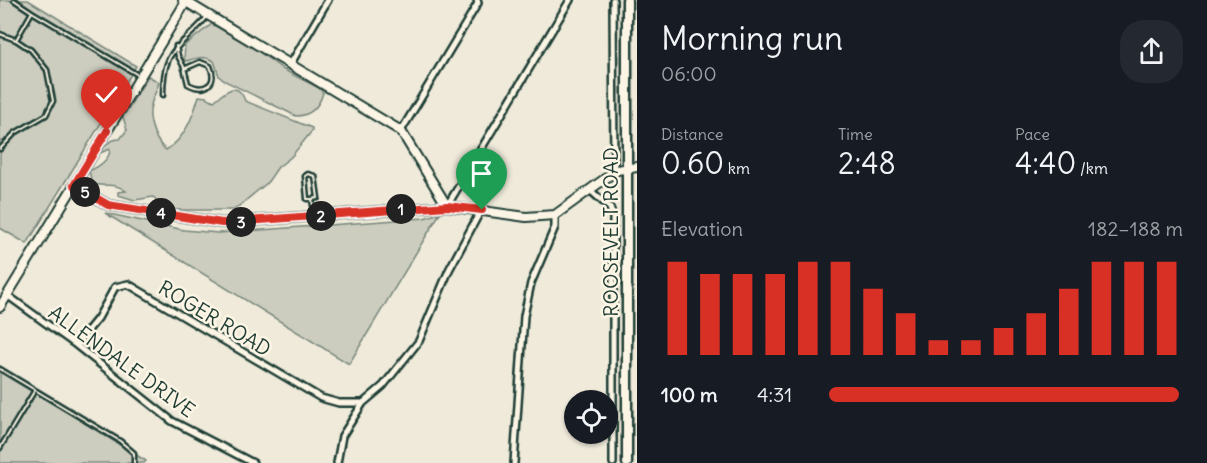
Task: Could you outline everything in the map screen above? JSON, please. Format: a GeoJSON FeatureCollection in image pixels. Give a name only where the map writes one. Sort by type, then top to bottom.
{"type":"FeatureCollection","features":[{"type":"Feature","properties":{"kind":"main road","name":"ROOSEVELT ROAD"},"geometry":{"type":"LineString","coordinates":[[627,0],[627,463]]}},
{"type":"Feature","properties":{"kind":"street"},"geometry":{"type":"LineString","coordinates":[[290,65],[328,0]]}},
{"type":"Feature","properties":{"kind":"street"},"geometry":{"type":"LineString","coordinates":[[401,131],[478,3],[477,0]]}},
{"type":"Feature","properties":{"kind":"street"},"geometry":{"type":"LineString","coordinates":[[447,206],[570,0]]}},
{"type":"Feature","properties":{"kind":"street","name":"ROOSEVELT ROAD"},"geometry":{"type":"LineString","coordinates":[[613,0],[614,172]]}},
{"type":"Feature","properties":{"kind":"street"},"geometry":{"type":"LineString","coordinates":[[0,306],[185,1],[401,131],[447,206]]}},
{"type":"Feature","properties":{"kind":"street"},"geometry":{"type":"LineString","coordinates":[[74,185],[108,205],[222,223],[447,206],[526,218],[555,215],[614,172],[637,167]]}},
{"type":"Feature","properties":{"kind":"street","name":"ROOSEVELT ROAD"},"geometry":{"type":"LineString","coordinates":[[590,190],[610,208],[613,216],[614,463]]}},
{"type":"Feature","properties":{"kind":"street"},"geometry":{"type":"LineString","coordinates":[[337,463],[342,436],[363,403],[384,386],[419,341],[449,270],[482,210]]}},
{"type":"Feature","properties":{"kind":"street"},"geometry":{"type":"LineString","coordinates":[[514,463],[524,316],[531,283],[555,227],[555,215]]}},
{"type":"Feature","properties":{"kind":"street","name":"ROGER ROAD"},"geometry":{"type":"LineString","coordinates":[[76,345],[98,318],[115,287],[128,284],[321,399],[339,403],[363,403]]}},
{"type":"Feature","properties":{"kind":"street","name":"ALLENDALE DRIVE"},"geometry":{"type":"LineString","coordinates":[[7,295],[76,345],[172,421],[254,463]]}},
{"type":"Feature","properties":{"kind":"lane"},"geometry":{"type":"LineString","coordinates":[[14,0],[140,76]]}},
{"type":"Feature","properties":{"kind":"lane"},"geometry":{"type":"LineString","coordinates":[[16,40],[32,12]]}},
{"type":"Feature","properties":{"kind":"lane"},"geometry":{"type":"LineString","coordinates":[[163,95],[167,61],[176,46],[208,15]]}},
{"type":"Feature","properties":{"kind":"lane"},"geometry":{"type":"LineString","coordinates":[[0,34],[16,40],[30,50],[47,70],[53,101],[46,116],[15,133],[0,149]]}},
{"type":"Feature","properties":{"kind":"lane"},"geometry":{"type":"LineString","coordinates":[[176,46],[188,84],[196,89],[205,88],[211,82],[213,73],[210,66],[200,62],[184,69]]}},
{"type":"Feature","properties":{"kind":"lane"},"geometry":{"type":"LineString","coordinates":[[308,174],[315,176],[318,198],[312,199],[307,199],[305,176],[308,174]]}},
{"type":"Feature","properties":{"kind":"lane"},"geometry":{"type":"LineString","coordinates":[[312,199],[315,216]]}},
{"type":"Feature","properties":{"kind":"lane"},"geometry":{"type":"LineString","coordinates":[[0,369],[120,441],[134,453],[134,463]]}},
{"type":"Feature","properties":{"kind":"lane"},"geometry":{"type":"LineString","coordinates":[[0,448],[35,390]]}},
{"type":"Feature","properties":{"kind":"shaded area"},"geometry":{"type":"Polygon","coordinates":[[[0,0],[28,0],[136,66],[27,244],[0,228],[0,0]]]}},
{"type":"Feature","properties":{"kind":"shaded area"},"geometry":{"type":"Polygon","coordinates":[[[212,24],[258,51],[284,70],[319,88],[323,93],[317,106],[306,114],[296,116],[223,80],[219,76],[214,61],[210,59],[197,58],[186,61],[184,59],[185,45],[212,24]]]}},
{"type":"Feature","properties":{"kind":"shaded area"},"geometry":{"type":"Polygon","coordinates":[[[148,76],[159,82],[151,104],[150,116],[156,138],[166,150],[183,133],[199,96],[214,101],[231,89],[239,90],[245,101],[312,128],[312,131],[291,157],[278,167],[267,183],[234,210],[177,210],[167,208],[153,197],[135,200],[118,195],[118,192],[126,191],[112,185],[92,183],[89,171],[108,157],[110,149],[100,153],[106,145],[113,140],[120,139],[127,130],[123,117],[148,76]]]}},
{"type":"Feature","properties":{"kind":"shaded area"},"geometry":{"type":"Polygon","coordinates":[[[105,213],[184,230],[218,233],[424,218],[440,213],[349,364],[105,213]]]}},
{"type":"Feature","properties":{"kind":"shaded area"},"geometry":{"type":"Polygon","coordinates":[[[0,371],[146,461],[144,463],[0,463],[0,371]]]}},
{"type":"Feature","properties":{"kind":"route"},"geometry":{"type":"LineString","coordinates":[[107,131],[74,185],[108,205],[222,223],[447,206],[482,210]]}}]}
